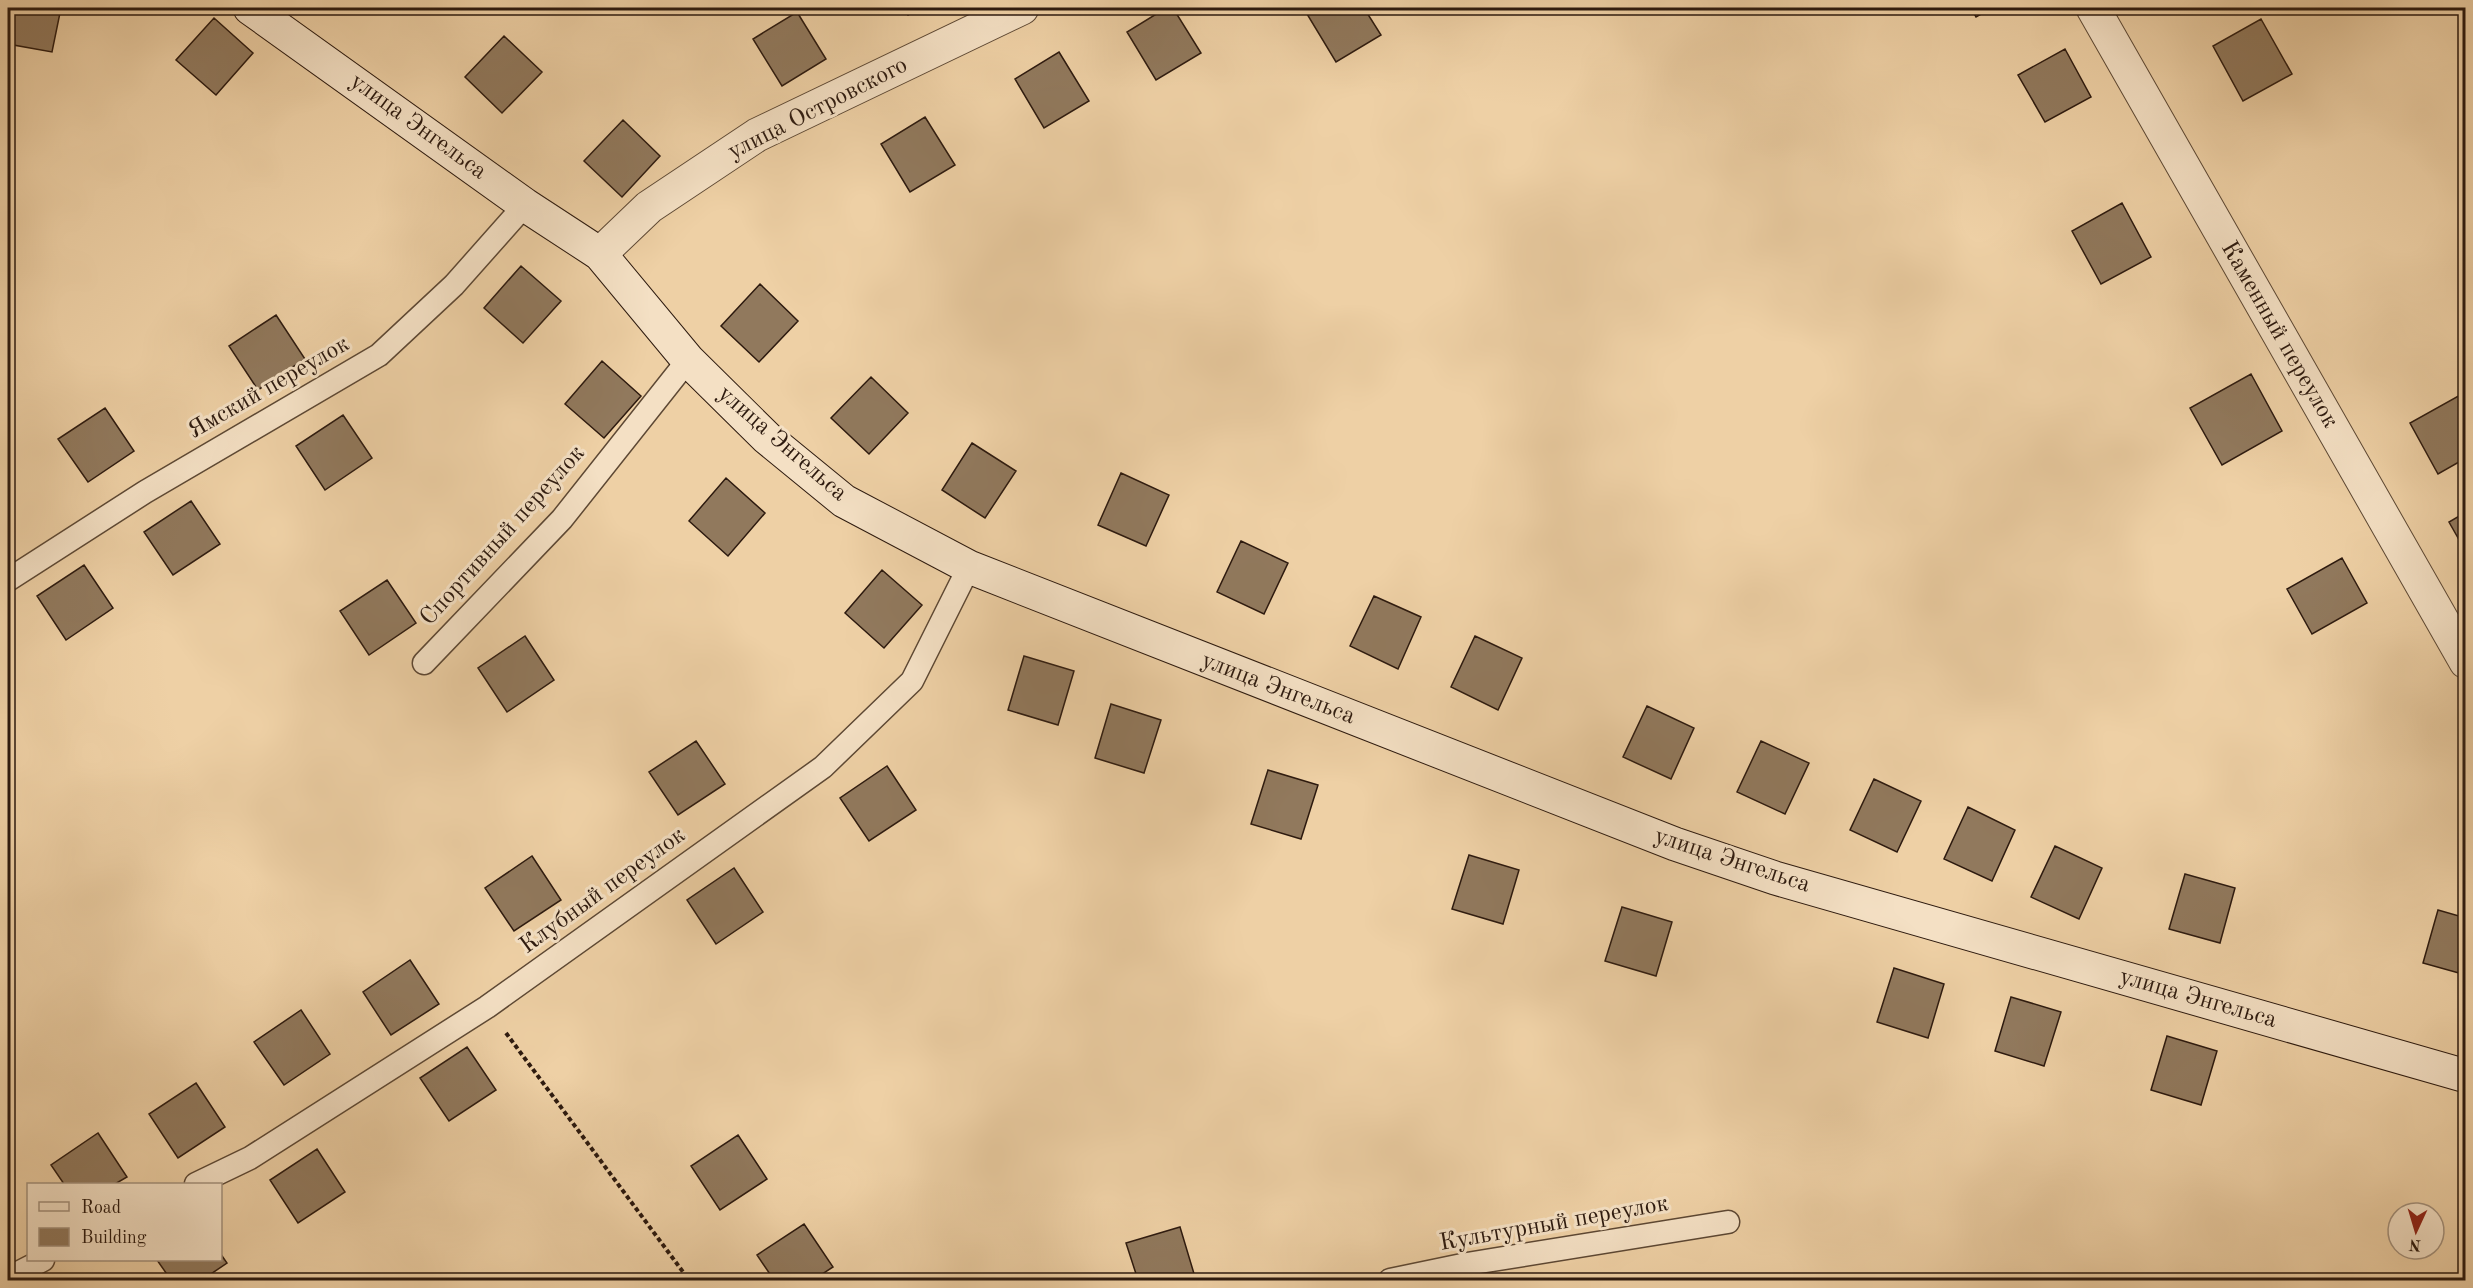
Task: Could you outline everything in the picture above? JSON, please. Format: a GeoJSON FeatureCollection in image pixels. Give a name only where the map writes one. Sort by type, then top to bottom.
{"type":"FeatureCollection","features":[{"type":"Feature","properties":{"kind":"street","name":"улица Энгельса"},"geometry":{"type":"LineString","coordinates":[[250,8],[525,205],[600,254],[688,360],[767,438],[844,501],[969,567],[1675,844],[1775,878],[2466,1076]]}},
{"type":"Feature","properties":{"kind":"street","name":"улица Островского"},"geometry":{"type":"LineString","coordinates":[[600,254],[649,207],[757,135],[1022,8]]}},
{"type":"Feature","properties":{"kind":"street","name":"Каменный переулок"},"geometry":{"type":"LineString","coordinates":[[2094,8],[2466,662]]}},
{"type":"Feature","properties":{"kind":"lane","name":"Ямский переулок"},"geometry":{"type":"LineString","coordinates":[[8,580],[145,492],[379,355],[453,285],[525,205]]}},
{"type":"Feature","properties":{"kind":"lane","name":"Спортивный переулок"},"geometry":{"type":"LineString","coordinates":[[424,663],[562,519],[688,360]]}},
{"type":"Feature","properties":{"kind":"lane","name":"Клубный переулок"},"geometry":{"type":"LineString","coordinates":[[200,1183],[250,1158],[487,1007],[823,767],[912,681],[969,567]]}},
{"type":"Feature","properties":{"kind":"lane","name":"Культурный переулок"},"geometry":{"type":"LineString","coordinates":[[1390,1281],[1467,1264],[1728,1222]]}},
{"type":"Feature","properties":{"kind":"lane"},"geometry":{"type":"LineString","coordinates":[[8,1278],[41,1261]]}},
{"type":"Feature","properties":{"kind":"path"},"geometry":{"type":"LineString","coordinates":[[487,1007],[689,1281]]}},
{"type":"Feature","properties":{"kind":"building"},"geometry":{"type":"Polygon","coordinates":[[[8,8],[61,8],[52,52],[8,44],[8,8]]]}},
{"type":"Feature","properties":{"kind":"building"},"geometry":{"type":"Polygon","coordinates":[[[903,8],[921,8],[908,15],[903,8]]]}},
{"type":"Feature","properties":{"kind":"building"},"geometry":{"type":"Polygon","coordinates":[[[1166,8],[1173,8],[1201,53],[1156,80],[1127,32],[1166,8]]]}},
{"type":"Feature","properties":{"kind":"building"},"geometry":{"type":"Polygon","coordinates":[[[1317,8],[1364,8],[1381,35],[1336,62],[1307,14],[1317,8]]]}},
{"type":"Feature","properties":{"kind":"building"},"geometry":{"type":"Polygon","coordinates":[[[1971,8],[1992,8],[1976,17],[1971,8]]]}},
{"type":"Feature","properties":{"kind":"building"},"geometry":{"type":"Polygon","coordinates":[[[797,12],[826,59],[782,86],[753,39],[797,12]]]}},
{"type":"Feature","properties":{"kind":"building"},"geometry":{"type":"Polygon","coordinates":[[[214,18],[253,53],[216,95],[176,60],[214,18]]]}},
{"type":"Feature","properties":{"kind":"building"},"geometry":{"type":"Polygon","coordinates":[[[2261,19],[2292,74],[2243,101],[2213,46],[2261,19]]]}},
{"type":"Feature","properties":{"kind":"building"},"geometry":{"type":"Polygon","coordinates":[[[504,36],[542,72],[502,113],[465,77],[504,36]]]}},
{"type":"Feature","properties":{"kind":"building"},"geometry":{"type":"Polygon","coordinates":[[[2065,49],[2091,97],[2045,122],[2018,75],[2065,49]]]}},
{"type":"Feature","properties":{"kind":"building"},"geometry":{"type":"Polygon","coordinates":[[[1059,52],[1089,101],[1044,128],[1015,79],[1059,52]]]}},
{"type":"Feature","properties":{"kind":"building"},"geometry":{"type":"Polygon","coordinates":[[[925,117],[955,165],[910,192],[881,144],[925,117]]]}},
{"type":"Feature","properties":{"kind":"building"},"geometry":{"type":"Polygon","coordinates":[[[623,120],[660,156],[622,197],[584,161],[623,120]]]}},
{"type":"Feature","properties":{"kind":"building"},"geometry":{"type":"Polygon","coordinates":[[[2122,203],[2151,257],[2101,284],[2072,231],[2122,203]]]}},
{"type":"Feature","properties":{"kind":"building"},"geometry":{"type":"Polygon","coordinates":[[[521,266],[561,301],[523,343],[484,308],[521,266]]]}},
{"type":"Feature","properties":{"kind":"building"},"geometry":{"type":"Polygon","coordinates":[[[760,284],[798,321],[759,362],[721,326],[760,284]]]}},
{"type":"Feature","properties":{"kind":"building"},"geometry":{"type":"Polygon","coordinates":[[[276,315],[305,359],[258,390],[229,346],[276,315]]]}},
{"type":"Feature","properties":{"kind":"building"},"geometry":{"type":"Polygon","coordinates":[[[602,361],[641,396],[604,438],[565,404],[602,361]]]}},
{"type":"Feature","properties":{"kind":"building"},"geometry":{"type":"Polygon","coordinates":[[[2251,374],[2282,431],[2222,465],[2190,408],[2251,374]]]}},
{"type":"Feature","properties":{"kind":"building"},"geometry":{"type":"Polygon","coordinates":[[[871,377],[908,413],[869,454],[831,418],[871,377]]]}},
{"type":"Feature","properties":{"kind":"building"},"geometry":{"type":"Polygon","coordinates":[[[2462,394],[2466,401],[2466,458],[2438,474],[2410,423],[2462,394]]]}},
{"type":"Feature","properties":{"kind":"building"},"geometry":{"type":"Polygon","coordinates":[[[105,408],[134,451],[88,482],[58,439],[105,408]]]}},
{"type":"Feature","properties":{"kind":"building"},"geometry":{"type":"Polygon","coordinates":[[[343,415],[372,458],[325,490],[296,446],[343,415]]]}},
{"type":"Feature","properties":{"kind":"building"},"geometry":{"type":"Polygon","coordinates":[[[972,443],[1016,471],[985,518],[942,490],[972,443]]]}},
{"type":"Feature","properties":{"kind":"building"},"geometry":{"type":"Polygon","coordinates":[[[1121,473],[1169,495],[1146,546],[1098,525],[1121,473]]]}},
{"type":"Feature","properties":{"kind":"building"},"geometry":{"type":"Polygon","coordinates":[[[726,478],[765,513],[728,556],[689,521],[726,478]]]}},
{"type":"Feature","properties":{"kind":"building"},"geometry":{"type":"Polygon","coordinates":[[[191,501],[220,544],[173,575],[144,532],[191,501]]]}},
{"type":"Feature","properties":{"kind":"building"},"geometry":{"type":"Polygon","coordinates":[[[2466,512],[2466,552],[2449,522],[2466,512]]]}},
{"type":"Feature","properties":{"kind":"building"},"geometry":{"type":"Polygon","coordinates":[[[1241,541],[1288,563],[1264,614],[1217,592],[1241,541]]]}},
{"type":"Feature","properties":{"kind":"building"},"geometry":{"type":"Polygon","coordinates":[[[2342,558],[2367,603],[2312,634],[2287,589],[2342,558]]]}},
{"type":"Feature","properties":{"kind":"building"},"geometry":{"type":"Polygon","coordinates":[[[84,565],[113,608],[66,640],[37,596],[84,565]]]}},
{"type":"Feature","properties":{"kind":"building"},"geometry":{"type":"Polygon","coordinates":[[[882,570],[922,605],[884,648],[845,613],[882,570]]]}},
{"type":"Feature","properties":{"kind":"building"},"geometry":{"type":"Polygon","coordinates":[[[387,580],[416,623],[369,655],[340,611],[387,580]]]}},
{"type":"Feature","properties":{"kind":"building"},"geometry":{"type":"Polygon","coordinates":[[[1374,596],[1421,617],[1398,669],[1350,646],[1374,596]]]}},
{"type":"Feature","properties":{"kind":"building"},"geometry":{"type":"Polygon","coordinates":[[[525,636],[554,680],[507,712],[478,668],[525,636]]]}},
{"type":"Feature","properties":{"kind":"building"},"geometry":{"type":"Polygon","coordinates":[[[1475,636],[1522,658],[1498,710],[1451,687],[1475,636]]]}},
{"type":"Feature","properties":{"kind":"building"},"geometry":{"type":"Polygon","coordinates":[[[1024,656],[1074,671],[1058,725],[1008,710],[1024,656]]]}},
{"type":"Feature","properties":{"kind":"building"},"geometry":{"type":"Polygon","coordinates":[[[1111,704],[1161,720],[1144,773],[1095,758],[1111,704]]]}},
{"type":"Feature","properties":{"kind":"building"},"geometry":{"type":"Polygon","coordinates":[[[1647,706],[1694,728],[1671,779],[1623,757],[1647,706]]]}},
{"type":"Feature","properties":{"kind":"building"},"geometry":{"type":"Polygon","coordinates":[[[696,741],[725,784],[678,815],[649,772],[696,741]]]}},
{"type":"Feature","properties":{"kind":"building"},"geometry":{"type":"Polygon","coordinates":[[[1761,741],[1809,763],[1785,814],[1737,792],[1761,741]]]}},
{"type":"Feature","properties":{"kind":"building"},"geometry":{"type":"Polygon","coordinates":[[[887,766],[916,810],[869,841],[840,798],[887,766]]]}},
{"type":"Feature","properties":{"kind":"building"},"geometry":{"type":"Polygon","coordinates":[[[1268,770],[1318,785],[1301,839],[1251,824],[1268,770]]]}},
{"type":"Feature","properties":{"kind":"building"},"geometry":{"type":"Polygon","coordinates":[[[1874,779],[1921,801],[1897,852],[1850,830],[1874,779]]]}},
{"type":"Feature","properties":{"kind":"building"},"geometry":{"type":"Polygon","coordinates":[[[1968,807],[2015,830],[1992,881],[1944,859],[1968,807]]]}},
{"type":"Feature","properties":{"kind":"building"},"geometry":{"type":"Polygon","coordinates":[[[2055,846],[2102,868],[2079,919],[2031,897],[2055,846]]]}},
{"type":"Feature","properties":{"kind":"building"},"geometry":{"type":"Polygon","coordinates":[[[1469,855],[1519,870],[1503,924],[1452,909],[1469,855]]]}},
{"type":"Feature","properties":{"kind":"building"},"geometry":{"type":"Polygon","coordinates":[[[532,856],[561,900],[514,931],[485,888],[532,856]]]}},
{"type":"Feature","properties":{"kind":"building"},"geometry":{"type":"Polygon","coordinates":[[[734,868],[763,912],[716,944],[687,900],[734,868]]]}},
{"type":"Feature","properties":{"kind":"building"},"geometry":{"type":"Polygon","coordinates":[[[2185,874],[2235,888],[2220,943],[2169,929],[2185,874]]]}},
{"type":"Feature","properties":{"kind":"building"},"geometry":{"type":"Polygon","coordinates":[[[1622,907],[1672,922],[1656,976],[1605,961],[1622,907]]]}},
{"type":"Feature","properties":{"kind":"building"},"geometry":{"type":"Polygon","coordinates":[[[2438,910],[2466,918],[2466,975],[2423,963],[2438,910]]]}},
{"type":"Feature","properties":{"kind":"building"},"geometry":{"type":"Polygon","coordinates":[[[410,960],[439,1004],[391,1035],[363,992],[410,960]]]}},
{"type":"Feature","properties":{"kind":"building"},"geometry":{"type":"Polygon","coordinates":[[[1894,968],[1944,984],[1928,1038],[1877,1022],[1894,968]]]}},
{"type":"Feature","properties":{"kind":"building"},"geometry":{"type":"Polygon","coordinates":[[[2011,997],[2061,1012],[2044,1066],[1995,1051],[2011,997]]]}},
{"type":"Feature","properties":{"kind":"building"},"geometry":{"type":"Polygon","coordinates":[[[301,1010],[330,1054],[284,1085],[254,1042],[301,1010]]]}},
{"type":"Feature","properties":{"kind":"building"},"geometry":{"type":"Polygon","coordinates":[[[2167,1036],[2217,1051],[2201,1105],[2151,1090],[2167,1036]]]}},
{"type":"Feature","properties":{"kind":"building"},"geometry":{"type":"Polygon","coordinates":[[[467,1047],[496,1090],[449,1121],[420,1078],[467,1047]]]}},
{"type":"Feature","properties":{"kind":"building"},"geometry":{"type":"Polygon","coordinates":[[[196,1083],[225,1127],[178,1158],[149,1114],[196,1083]]]}},
{"type":"Feature","properties":{"kind":"building"},"geometry":{"type":"Polygon","coordinates":[[[98,1133],[127,1177],[117,1183],[63,1183],[51,1165],[98,1133]]]}},
{"type":"Feature","properties":{"kind":"building"},"geometry":{"type":"Polygon","coordinates":[[[738,1135],[767,1179],[720,1210],[691,1166],[738,1135]]]}},
{"type":"Feature","properties":{"kind":"building"},"geometry":{"type":"Polygon","coordinates":[[[317,1149],[345,1192],[298,1223],[270,1180],[317,1149]]]}},
{"type":"Feature","properties":{"kind":"building"},"geometry":{"type":"Polygon","coordinates":[[[804,1224],[833,1267],[813,1280],[774,1280],[757,1255],[804,1224]]]}},
{"type":"Feature","properties":{"kind":"building"},"geometry":{"type":"Polygon","coordinates":[[[1180,1227],[1195,1277],[1183,1280],[1138,1280],[1126,1243],[1180,1227]]]}},
{"type":"Feature","properties":{"kind":"building"},"geometry":{"type":"Polygon","coordinates":[[[222,1256],[227,1263],[202,1280],[171,1280],[158,1261],[222,1261],[222,1256]]]}}]}
